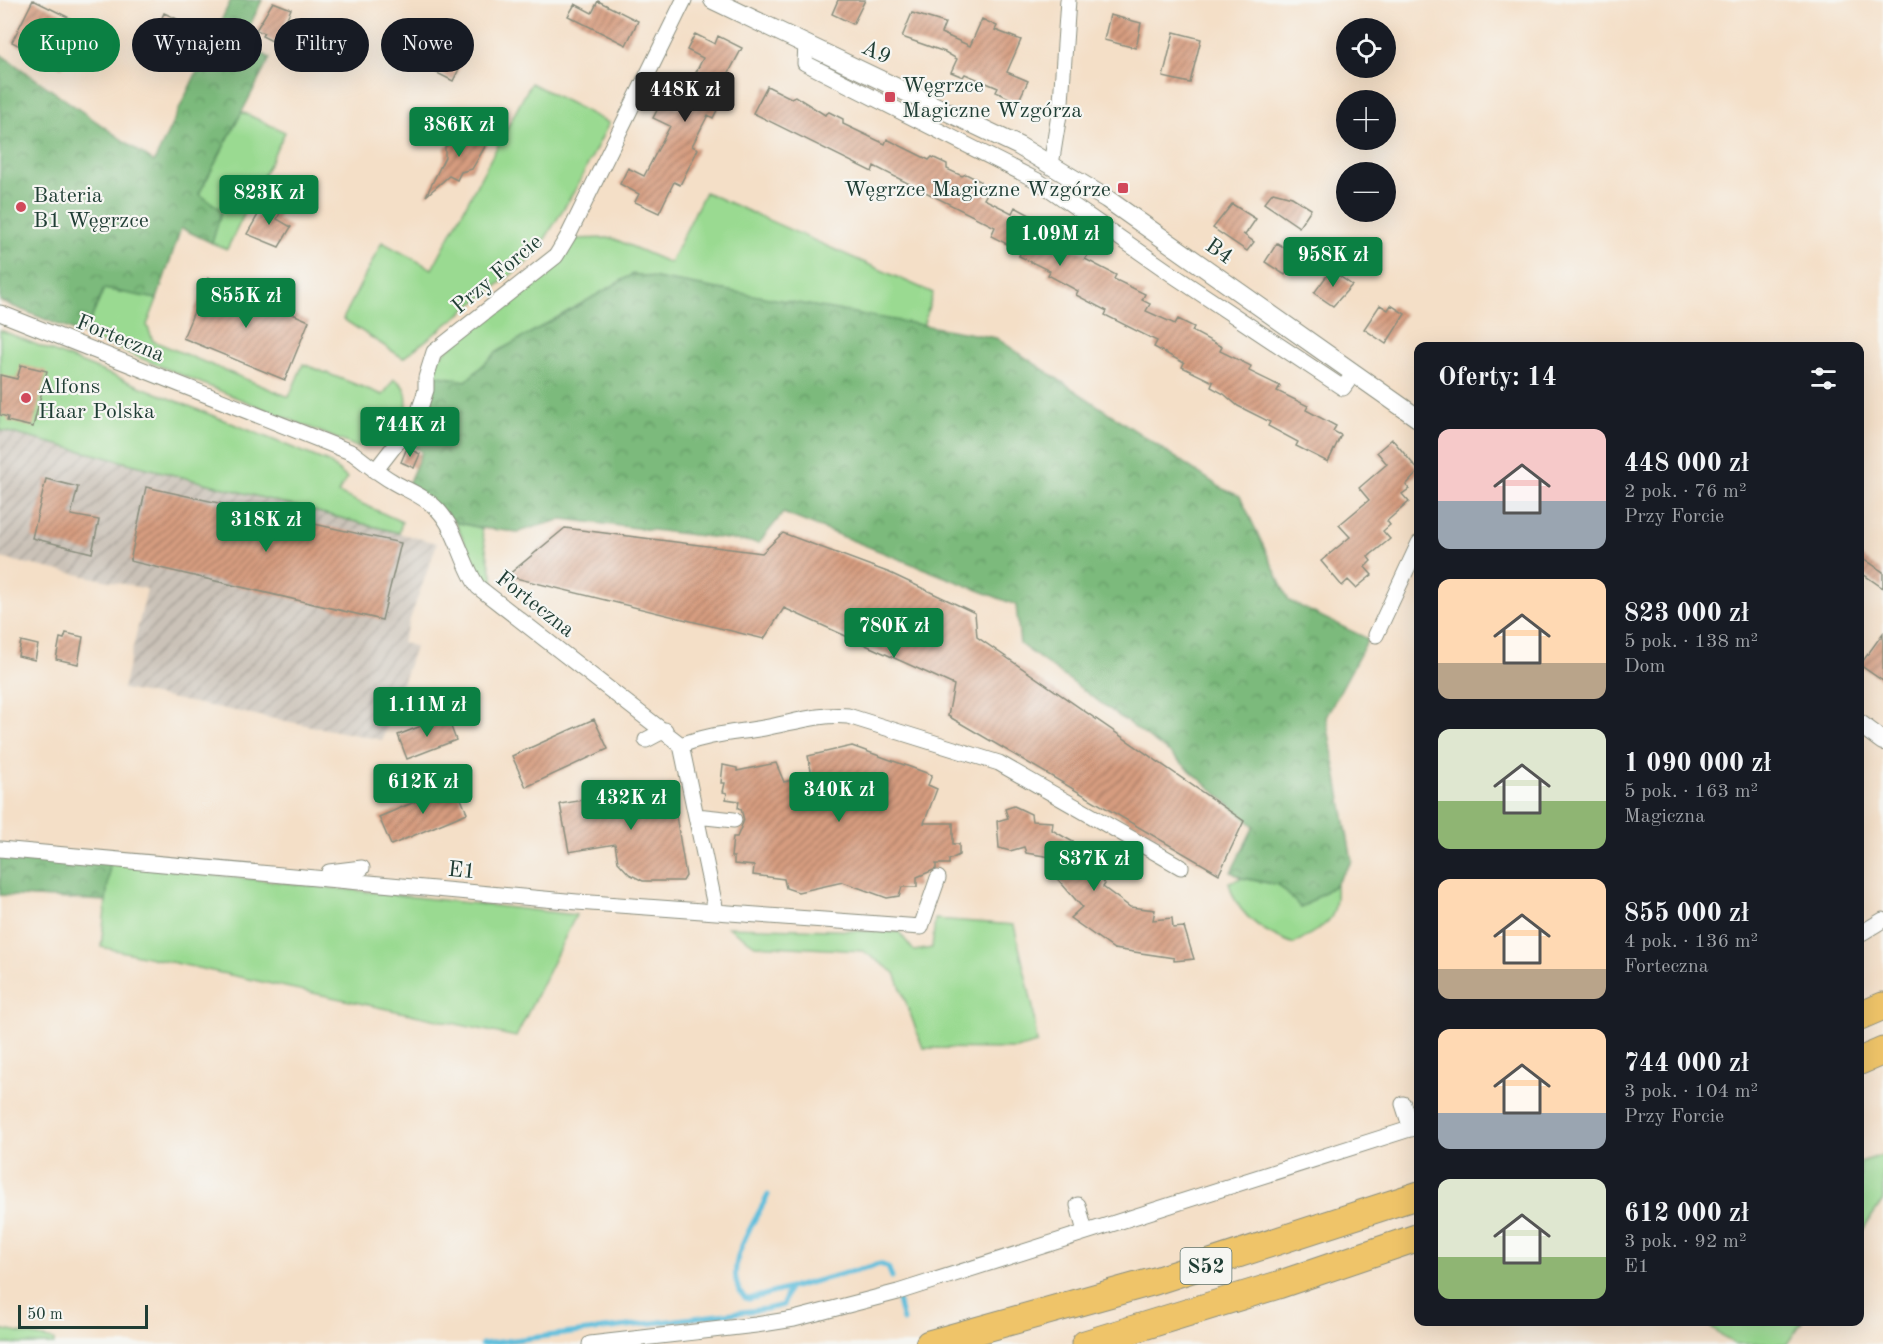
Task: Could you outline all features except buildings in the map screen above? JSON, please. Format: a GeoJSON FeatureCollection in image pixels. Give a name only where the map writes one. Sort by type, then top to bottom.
{"type":"FeatureCollection","features":[{"type":"Feature","properties":{"kind":"highway"},"geometry":{"type":"LineString","coordinates":[[1864,1014],[1883,1006]]}},
{"type":"Feature","properties":{"kind":"highway"},"geometry":{"type":"LineString","coordinates":[[1864,1059],[1883,1051]]}},
{"type":"Feature","properties":{"kind":"highway","name":"S52"},"geometry":{"type":"LineString","coordinates":[[929,1344],[1155,1281],[1414,1198]]}},
{"type":"Feature","properties":{"kind":"highway","name":"S52"},"geometry":{"type":"LineString","coordinates":[[1085,1344],[1278,1285],[1414,1239]]}},
{"type":"Feature","properties":{"kind":"street","name":"Przy Forcie"},"geometry":{"type":"LineString","coordinates":[[375,471],[417,417],[426,390],[426,378],[434,352],[555,256],[568,236],[684,0]]}},
{"type":"Feature","properties":{"kind":"street","name":"A9"},"geometry":{"type":"LineString","coordinates":[[713,0],[998,135],[1051,165]]}},
{"type":"Feature","properties":{"kind":"street"},"geometry":{"type":"LineString","coordinates":[[1051,165],[1061,102],[1068,0]]}},
{"type":"Feature","properties":{"kind":"street"},"geometry":{"type":"LineString","coordinates":[[806,44],[805,63],[1038,181],[1176,277],[1343,388],[1354,374]]}},
{"type":"Feature","properties":{"kind":"street","name":"B4"},"geometry":{"type":"LineString","coordinates":[[1051,165],[1107,200],[1414,416]]}},
{"type":"Feature","properties":{"kind":"street","name":"Forteczna"},"geometry":{"type":"LineString","coordinates":[[0,313],[353,453],[375,471],[415,493],[438,510],[451,532],[467,572],[478,587],[665,730],[681,745]]}},
{"type":"Feature","properties":{"kind":"street"},"geometry":{"type":"LineString","coordinates":[[1376,634],[1414,554]]}},
{"type":"Feature","properties":{"kind":"street"},"geometry":{"type":"LineString","coordinates":[[716,911],[681,745],[705,735],[761,729],[833,714],[848,716],[999,763],[1181,867]]}},
{"type":"Feature","properties":{"kind":"street"},"geometry":{"type":"LineString","coordinates":[[1864,727],[1883,741]]}},
{"type":"Feature","properties":{"kind":"street"},"geometry":{"type":"LineString","coordinates":[[646,740],[665,730]]}},
{"type":"Feature","properties":{"kind":"street"},"geometry":{"type":"LineString","coordinates":[[696,816],[734,820]]}},
{"type":"Feature","properties":{"kind":"street","name":"E1"},"geometry":{"type":"LineString","coordinates":[[0,849],[577,902],[921,927],[938,878]]}},
{"type":"Feature","properties":{"kind":"street"},"geometry":{"type":"LineString","coordinates":[[301,875],[362,868]]}},
{"type":"Feature","properties":{"kind":"street"},"geometry":{"type":"LineString","coordinates":[[1864,932],[1883,920]]}},
{"type":"Feature","properties":{"kind":"street"},"geometry":{"type":"LineString","coordinates":[[1403,1104],[1414,1125]]}},
{"type":"Feature","properties":{"kind":"street"},"geometry":{"type":"LineString","coordinates":[[590,1344],[794,1319],[898,1292],[1414,1127]]}},
{"type":"Feature","properties":{"kind":"street"},"geometry":{"type":"LineString","coordinates":[[1078,1205],[1085,1232]]}},
{"type":"Feature","properties":{"kind":"shaded area"},"geometry":{"type":"Polygon","coordinates":[[[0,430],[437,543],[402,642],[415,647],[382,740],[123,689],[147,589],[0,558],[0,430]]]}},
{"type":"Feature","properties":{"kind":"green space"},"geometry":{"type":"Polygon","coordinates":[[[231,0],[262,0],[253,18],[222,18],[231,0]]]}},
{"type":"Feature","properties":{"kind":"green space"},"geometry":{"type":"Polygon","coordinates":[[[262,53],[270,58],[199,194],[222,210],[212,243],[181,228],[157,299],[104,289],[84,335],[0,301],[0,54],[18,67],[18,72],[26,72],[154,162],[197,72],[262,72],[262,53]]]}},
{"type":"Feature","properties":{"kind":"green space"},"geometry":{"type":"Polygon","coordinates":[[[531,83],[609,123],[575,190],[534,257],[403,358],[343,319],[382,242],[432,269],[531,83]]]}},
{"type":"Feature","properties":{"kind":"green space"},"geometry":{"type":"Polygon","coordinates":[[[242,112],[285,132],[227,249],[212,243],[221,210],[199,194],[242,112]]]}},
{"type":"Feature","properties":{"kind":"green space"},"geometry":{"type":"Polygon","coordinates":[[[705,192],[933,293],[923,326],[633,274],[497,352],[466,381],[435,375],[437,359],[572,239],[612,238],[670,263],[705,192]]]}},
{"type":"Feature","properties":{"kind":"green space"},"geometry":{"type":"Polygon","coordinates":[[[633,274],[996,338],[1223,489],[1240,496],[1289,601],[1368,639],[1326,717],[1352,861],[1336,884],[1301,908],[1279,885],[1242,878],[1231,872],[1254,826],[1171,754],[1020,644],[1016,605],[783,513],[759,543],[563,519],[517,532],[455,522],[408,484],[422,452],[407,442],[425,419],[435,375],[466,381],[497,352],[633,274]]]}},
{"type":"Feature","properties":{"kind":"green space"},"geometry":{"type":"Polygon","coordinates":[[[104,289],[157,299],[147,325],[153,341],[289,397],[303,364],[383,395],[394,379],[405,390],[406,417],[383,439],[357,447],[84,335],[104,289]]]}},
{"type":"Feature","properties":{"kind":"green space"},"geometry":{"type":"Polygon","coordinates":[[[0,330],[328,462],[347,478],[338,493],[402,522],[399,533],[0,430],[0,330]]]}},
{"type":"Feature","properties":{"kind":"green space"},"geometry":{"type":"Polygon","coordinates":[[[455,522],[481,528],[496,591],[482,578],[455,522]]]}},
{"type":"Feature","properties":{"kind":"green space"},"geometry":{"type":"Polygon","coordinates":[[[0,855],[110,863],[106,901],[0,895],[0,855]]]}},
{"type":"Feature","properties":{"kind":"green space"},"geometry":{"type":"Polygon","coordinates":[[[110,863],[576,915],[516,1037],[101,947],[110,863]]]}},
{"type":"Feature","properties":{"kind":"green space"},"geometry":{"type":"Polygon","coordinates":[[[1242,878],[1279,885],[1302,908],[1336,884],[1335,908],[1328,922],[1294,944],[1262,928],[1244,913],[1232,894],[1229,882],[1242,878]]]}},
{"type":"Feature","properties":{"kind":"green space"},"geometry":{"type":"Polygon","coordinates":[[[935,919],[1014,925],[1033,1008],[1037,1043],[1016,1049],[923,1048],[895,973],[863,951],[755,945],[728,927],[899,932],[914,951],[932,948],[935,919]]]}},
{"type":"Feature","properties":{"kind":"green space"},"geometry":{"type":"Polygon","coordinates":[[[1883,1155],[1883,1200],[1864,1228],[1864,1161],[1883,1155]]]}},
{"type":"Feature","properties":{"kind":"green space"},"geometry":{"type":"Polygon","coordinates":[[[1709,1326],[1799,1326],[1787,1344],[1734,1344],[1709,1326]]]}},
{"type":"Feature","properties":{"kind":"green space"},"geometry":{"type":"Polygon","coordinates":[[[0,1329],[54,1340],[54,1344],[0,1344],[0,1329]]]}},
{"type":"Feature","properties":{"kind":"waterway"},"geometry":{"type":"LineString","coordinates":[[768,1195],[748,1232],[737,1261],[735,1274],[738,1287],[745,1298],[749,1299],[880,1264],[888,1267],[892,1277]]}},
{"type":"Feature","properties":{"kind":"waterway"},"geometry":{"type":"LineString","coordinates":[[482,1344],[766,1309],[783,1305],[789,1288]]}},
{"type":"Feature","properties":{"kind":"waterway"},"geometry":{"type":"LineString","coordinates":[[898,1300],[903,1321]]}},
{"type":"Feature","properties":{"kind":"place","name":"Węgrzce Magiczne Wzgórza"},"geometry":{"type":"Point","coordinates":[890,97]}},
{"type":"Feature","properties":{"kind":"place","name":"Węgrzce Magiczne Wzgórze"},"geometry":{"type":"Point","coordinates":[1123,188]}},
{"type":"Feature","properties":{"kind":"place","name":"Bateria B1 Węgrzce"},"geometry":{"type":"Point","coordinates":[21,207]}},
{"type":"Feature","properties":{"kind":"place","name":"Alfons Haar Polska"},"geometry":{"type":"Point","coordinates":[26,398]}}]}
